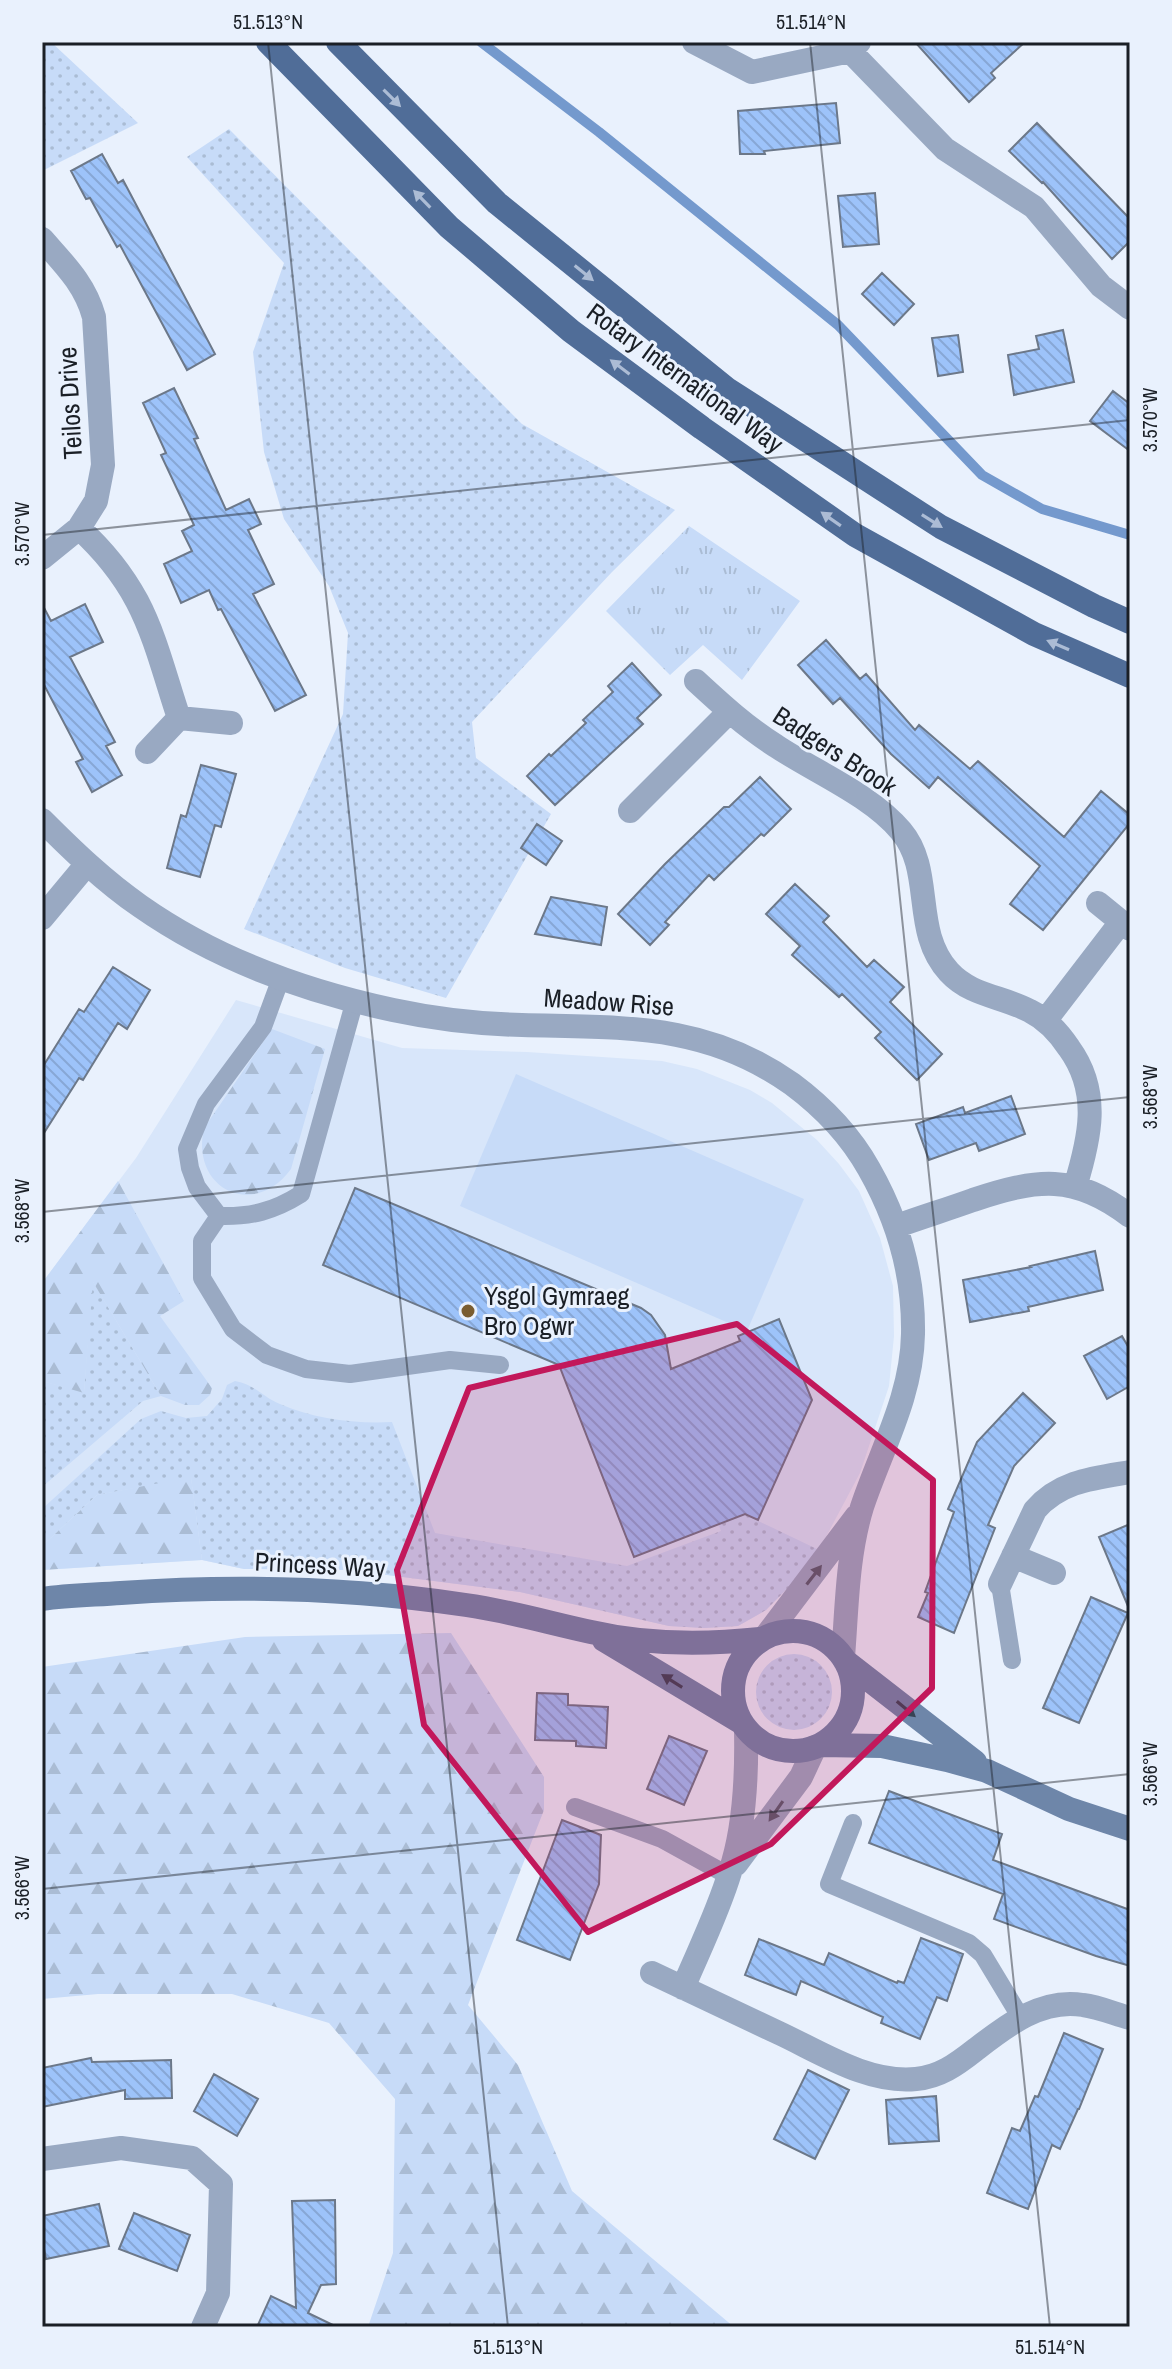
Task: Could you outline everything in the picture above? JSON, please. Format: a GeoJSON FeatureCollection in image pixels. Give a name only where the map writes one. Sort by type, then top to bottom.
{"type":"FeatureCollection","features":[{"type":"Feature","properties":{"kind":"main road","name":"Rotary International Way"},"geometry":{"type":"LineString","coordinates":[[268,42],[449,227],[571,331],[702,428],[855,535],[1034,634],[1130,676]]}},
{"type":"Feature","properties":{"kind":"main road","name":"Rotary International Way"},"geometry":{"type":"LineString","coordinates":[[338,42],[497,203],[727,389],[941,527],[1130,622]]}},
{"type":"Feature","properties":{"kind":"street"},"geometry":{"type":"LineString","coordinates":[[694,42],[752,72],[854,46],[945,149],[1034,207],[1101,286],[1130,308]]}},
{"type":"Feature","properties":{"kind":"street","name":"Teilos Drive"},"geometry":{"type":"LineString","coordinates":[[42,239],[80,281],[94,317],[103,465],[96,501],[79,528],[42,558]]}},
{"type":"Feature","properties":{"kind":"street"},"geometry":{"type":"LineString","coordinates":[[79,528],[120,573],[137,601],[179,718]]}},
{"type":"Feature","properties":{"kind":"street","name":"Badgers Brook"},"geometry":{"type":"LineString","coordinates":[[696,681],[749,729],[890,819],[904,833],[913,852],[928,938],[948,971],[973,990],[1030,1011],[1061,1036],[1088,1085],[1090,1119],[1075,1187]]}},
{"type":"Feature","properties":{"kind":"street"},"geometry":{"type":"LineString","coordinates":[[630,811],[729,712]]}},
{"type":"Feature","properties":{"kind":"street"},"geometry":{"type":"LineString","coordinates":[[179,718],[231,723]]}},
{"type":"Feature","properties":{"kind":"street"},"geometry":{"type":"LineString","coordinates":[[147,752],[179,718]]}},
{"type":"Feature","properties":{"kind":"street","name":"Meadow Rise"},"geometry":{"type":"LineString","coordinates":[[42,820],[87,864],[139,905],[185,934],[281,978],[404,1012],[471,1022],[625,1027],[705,1040],[742,1054],[780,1076],[811,1098],[838,1125],[861,1155],[897,1226],[911,1298],[912,1348],[901,1405],[862,1509],[847,1587],[844,1659]]}},
{"type":"Feature","properties":{"kind":"street"},"geometry":{"type":"LineString","coordinates":[[42,918],[87,864]]}},
{"type":"Feature","properties":{"kind":"street"},"geometry":{"type":"LineString","coordinates":[[1045,1021],[1126,926],[1098,903]]}},
{"type":"Feature","properties":{"kind":"street"},"geometry":{"type":"LineString","coordinates":[[897,1226],[1009,1188],[1041,1183],[1096,1193],[1130,1216]]}},
{"type":"Feature","properties":{"kind":"street"},"geometry":{"type":"LineString","coordinates":[[1000,1584],[1035,1510],[1055,1492],[1086,1480],[1130,1472]]}},
{"type":"Feature","properties":{"kind":"street","name":"Meadow Rise"},"geometry":{"type":"LineString","coordinates":[[763,1638],[862,1509]]}},
{"type":"Feature","properties":{"kind":"street"},"geometry":{"type":"LineString","coordinates":[[1013,1556],[1054,1573]]}},
{"type":"Feature","properties":{"kind":"street","name":"Princess Way"},"geometry":{"type":"LineString","coordinates":[[42,1599],[177,1590],[301,1589],[467,1605],[591,1632],[675,1644],[713,1644],[800,1630],[832,1644],[844,1659],[987,1771]]}},
{"type":"Feature","properties":{"kind":"street","name":"Princess Way"},"geometry":{"type":"LineString","coordinates":[[591,1632],[743,1725],[761,1743],[778,1750],[797,1752],[818,1746],[882,1746],[910,1751],[987,1771],[1069,1809],[1130,1829]]}},
{"type":"Feature","properties":{"kind":"street"},"geometry":{"type":"LineString","coordinates":[[683,1988],[730,1873],[741,1821],[747,1762],[743,1725],[733,1703],[732,1685],[746,1651],[763,1638]]}},
{"type":"Feature","properties":{"kind":"street"},"geometry":{"type":"LineString","coordinates":[[730,1873],[801,1777],[818,1746],[836,1734],[848,1718],[853,1699],[852,1679],[844,1659]]}},
{"type":"Feature","properties":{"kind":"street"},"geometry":{"type":"LineString","coordinates":[[652,1973],[854,2068],[894,2079],[915,2080],[952,2068],[1001,2030],[1038,2009],[1085,2005],[1130,2018]]}},
{"type":"Feature","properties":{"kind":"street"},"geometry":{"type":"LineString","coordinates":[[42,2159],[121,2148],[192,2158],[221,2184],[218,2293],[203,2327]]}},
{"type":"Feature","properties":{"kind":"lane"},"geometry":{"type":"LineString","coordinates":[[219,1216],[197,1187],[187,1149],[206,1104],[263,1027],[281,978]]}},
{"type":"Feature","properties":{"kind":"lane"},"geometry":{"type":"LineString","coordinates":[[219,1216],[241,1217],[262,1213],[283,1206],[301,1194],[355,1000]]}},
{"type":"Feature","properties":{"kind":"lane"},"geometry":{"type":"LineString","coordinates":[[219,1216],[202,1241],[202,1278],[233,1329],[267,1355],[306,1369],[350,1374],[450,1360],[500,1365]]}},
{"type":"Feature","properties":{"kind":"lane"},"geometry":{"type":"LineString","coordinates":[[1000,1584],[1012,1660]]}},
{"type":"Feature","properties":{"kind":"lane"},"geometry":{"type":"LineString","coordinates":[[575,1807],[662,1839],[730,1873]]}},
{"type":"Feature","properties":{"kind":"lane"},"geometry":{"type":"LineString","coordinates":[[853,1823],[829,1884],[969,1943],[983,1955],[1021,2018]]}},
{"type":"Feature","properties":{"kind":"highlighted area"},"geometry":{"type":"Polygon","coordinates":[[[737,1324],[933,1480],[932,1688],[771,1844],[588,1932],[424,1725],[397,1570],[469,1388],[737,1324]]]}},
{"type":"Feature","properties":{"kind":"shaded area","name":"Ysgol Gymraeg Bro Ogwr"},"geometry":{"type":"Polygon","coordinates":[[[236,1000],[402,1048],[662,1061],[697,1069],[750,1090],[772,1103],[817,1140],[839,1164],[859,1191],[880,1238],[893,1286],[894,1336],[889,1386],[860,1473],[819,1550],[766,1610],[738,1626],[704,1628],[669,1626],[520,1592],[348,1570],[244,1569],[202,1560],[42,1570],[42,1283],[136,1158],[236,1000]]]}},
{"type":"Feature","properties":{"kind":"green space"},"geometry":{"type":"Polygon","coordinates":[[[42,42],[51,42],[138,123],[42,171],[42,42]]]}},
{"type":"Feature","properties":{"kind":"green space"},"geometry":{"type":"Polygon","coordinates":[[[229,129],[522,424],[675,510],[612,572],[472,722],[476,758],[551,814],[446,998],[345,968],[244,929],[343,714],[348,633],[329,586],[284,519],[264,452],[253,352],[284,263],[187,157],[229,129]]]}},
{"type":"Feature","properties":{"kind":"green space"},"geometry":{"type":"Polygon","coordinates":[[[689,526],[800,601],[742,680],[703,645],[670,675],[606,611],[689,526]]]}},
{"type":"Feature","properties":{"kind":"green space"},"geometry":{"type":"Polygon","coordinates":[[[272,1029],[325,1049],[291,1169],[276,1184],[260,1193],[244,1195],[228,1190],[216,1181],[206,1167],[202,1149],[204,1128],[272,1029]]]}},
{"type":"Feature","properties":{"kind":"green space"},"geometry":{"type":"Polygon","coordinates":[[[516,1074],[804,1199],[747,1331],[460,1206],[516,1074]]]}},
{"type":"Feature","properties":{"kind":"green space"},"geometry":{"type":"Polygon","coordinates":[[[118,1181],[184,1301],[160,1316],[212,1388],[210,1395],[199,1405],[185,1405],[161,1396],[93,1282],[84,1393],[42,1381],[42,1283],[118,1181]]]}},
{"type":"Feature","properties":{"kind":"green space"},"geometry":{"type":"Polygon","coordinates":[[[92,1280],[161,1396],[143,1401],[42,1487],[42,1381],[84,1392],[92,1280]]]}},
{"type":"Feature","properties":{"kind":"green space"},"geometry":{"type":"Polygon","coordinates":[[[235,1381],[280,1404],[321,1417],[392,1422],[435,1533],[627,1566],[721,1531],[693,1458],[723,1504],[819,1550],[766,1610],[738,1626],[704,1628],[669,1626],[520,1592],[348,1570],[244,1569],[202,1560],[191,1478],[97,1495],[42,1546],[42,1509],[141,1419],[161,1411],[186,1418],[207,1416],[222,1399],[227,1385],[235,1381]]]}},
{"type":"Feature","properties":{"kind":"green space"},"geometry":{"type":"Polygon","coordinates":[[[191,1477],[202,1560],[42,1570],[42,1546],[97,1495],[191,1477]]]}},
{"type":"Feature","properties":{"kind":"green space"},"geometry":{"type":"Polygon","coordinates":[[[451,1633],[544,1777],[544,1810],[468,2005],[518,2065],[572,2191],[734,2327],[368,2327],[393,2253],[395,2099],[329,2023],[232,1994],[98,1994],[42,1999],[42,1667],[245,1637],[451,1633]]]}},
{"type":"Feature","properties":{"kind":"green space"},"geometry":{"type":"Polygon","coordinates":[[[794,1654],[808,1657],[821,1665],[829,1678],[832,1692],[829,1706],[821,1719],[808,1727],[794,1730],[780,1727],[767,1719],[759,1706],[756,1692],[759,1678],[767,1665],[780,1657],[794,1654]]]}},
{"type":"Feature","properties":{"kind":"building"},"geometry":{"type":"Polygon","coordinates":[[[915,42],[1025,42],[991,73],[995,78],[969,102],[915,42]]]}},
{"type":"Feature","properties":{"kind":"building"},"geometry":{"type":"Polygon","coordinates":[[[836,103],[840,143],[764,151],[765,154],[740,154],[738,111],[836,103]]]}},
{"type":"Feature","properties":{"kind":"building"},"geometry":{"type":"Polygon","coordinates":[[[1037,123],[1130,219],[1130,241],[1112,259],[1043,182],[1009,151],[1037,123]]]}},
{"type":"Feature","properties":{"kind":"building"},"geometry":{"type":"Polygon","coordinates":[[[102,154],[118,183],[123,180],[215,354],[187,370],[120,245],[117,247],[71,171],[102,154]]]}},
{"type":"Feature","properties":{"kind":"building"},"geometry":{"type":"Polygon","coordinates":[[[875,193],[879,244],[843,247],[838,196],[875,193]]]}},
{"type":"Feature","properties":{"kind":"building"},"geometry":{"type":"Polygon","coordinates":[[[882,273],[914,304],[894,325],[862,294],[882,273]]]}},
{"type":"Feature","properties":{"kind":"building"},"geometry":{"type":"Polygon","coordinates":[[[1063,330],[1074,382],[1014,395],[1008,355],[1039,349],[1036,336],[1063,330]]]}},
{"type":"Feature","properties":{"kind":"building"},"geometry":{"type":"Polygon","coordinates":[[[958,335],[963,372],[938,376],[932,338],[958,335]]]}},
{"type":"Feature","properties":{"kind":"building"},"geometry":{"type":"Polygon","coordinates":[[[174,388],[198,438],[194,439],[226,510],[249,499],[261,524],[248,530],[274,584],[253,594],[306,695],[275,711],[209,590],[181,603],[164,564],[192,551],[182,531],[194,525],[161,455],[166,453],[143,403],[174,388]]]}},
{"type":"Feature","properties":{"kind":"building"},"geometry":{"type":"Polygon","coordinates":[[[1113,391],[1130,404],[1130,451],[1090,421],[1113,391]]]}},
{"type":"Feature","properties":{"kind":"building"},"geometry":{"type":"Polygon","coordinates":[[[42,604],[51,621],[85,604],[103,642],[70,657],[115,742],[106,746],[122,775],[92,792],[76,762],[83,759],[42,681],[42,604]]]}},
{"type":"Feature","properties":{"kind":"building"},"geometry":{"type":"Polygon","coordinates":[[[826,640],[860,679],[866,674],[915,730],[919,725],[970,769],[978,761],[1064,837],[1101,791],[1130,815],[1130,823],[1043,930],[1010,904],[1040,866],[938,777],[929,788],[891,754],[840,698],[833,704],[798,665],[826,640]]]}},
{"type":"Feature","properties":{"kind":"building"},"geometry":{"type":"Polygon","coordinates":[[[632,663],[661,695],[637,718],[643,724],[555,805],[527,776],[586,723],[583,720],[613,692],[608,686],[632,663]]]}},
{"type":"Feature","properties":{"kind":"building"},"geometry":{"type":"Polygon","coordinates":[[[201,765],[236,774],[221,827],[215,825],[200,877],[167,868],[181,815],[186,817],[201,765]]]}},
{"type":"Feature","properties":{"kind":"building"},"geometry":{"type":"Polygon","coordinates":[[[760,777],[791,809],[714,880],[709,875],[665,922],[669,925],[650,945],[618,914],[724,807],[729,807],[760,777]]]}},
{"type":"Feature","properties":{"kind":"building"},"geometry":{"type":"Polygon","coordinates":[[[537,824],[562,841],[546,865],[521,848],[537,824]]]}},
{"type":"Feature","properties":{"kind":"building"},"geometry":{"type":"Polygon","coordinates":[[[795,884],[829,916],[823,922],[867,967],[874,960],[904,987],[890,1002],[942,1054],[917,1080],[875,1038],[881,1032],[842,994],[839,997],[792,955],[800,946],[766,914],[795,884]]]}},
{"type":"Feature","properties":{"kind":"building"},"geometry":{"type":"Polygon","coordinates":[[[551,897],[607,907],[601,945],[535,934],[551,897]]]}},
{"type":"Feature","properties":{"kind":"building"},"geometry":{"type":"Polygon","coordinates":[[[113,967],[150,990],[127,1029],[118,1023],[83,1080],[79,1078],[42,1136],[42,1068],[79,1009],[84,1012],[113,967]]]}},
{"type":"Feature","properties":{"kind":"building"},"geometry":{"type":"Polygon","coordinates":[[[1011,1096],[1025,1134],[979,1151],[976,1143],[929,1160],[916,1124],[963,1107],[965,1113],[1011,1096]]]}},
{"type":"Feature","properties":{"kind":"building"},"geometry":{"type":"Polygon","coordinates":[[[355,1188],[641,1308],[651,1315],[665,1335],[671,1369],[740,1341],[738,1336],[779,1319],[812,1400],[758,1520],[745,1514],[634,1557],[559,1365],[323,1265],[355,1188]]]}},
{"type":"Feature","properties":{"kind":"building"},"geometry":{"type":"Polygon","coordinates":[[[1095,1251],[1103,1290],[1028,1307],[1029,1311],[970,1322],[963,1280],[1095,1251]]]}},
{"type":"Feature","properties":{"kind":"building"},"geometry":{"type":"Polygon","coordinates":[[[1122,1336],[1130,1350],[1130,1386],[1107,1399],[1084,1356],[1122,1336]]]}},
{"type":"Feature","properties":{"kind":"building"},"geometry":{"type":"Polygon","coordinates":[[[1023,1393],[1055,1423],[1014,1466],[988,1525],[995,1528],[954,1633],[918,1617],[954,1512],[948,1509],[977,1442],[1023,1393]]]}},
{"type":"Feature","properties":{"kind":"building"},"geometry":{"type":"Polygon","coordinates":[[[1130,1524],[1130,1611],[1099,1537],[1130,1524]]]}},
{"type":"Feature","properties":{"kind":"building"},"geometry":{"type":"Polygon","coordinates":[[[1091,1597],[1128,1613],[1079,1723],[1043,1708],[1091,1597]]]}},
{"type":"Feature","properties":{"kind":"building"},"geometry":{"type":"Polygon","coordinates":[[[537,1693],[568,1694],[568,1705],[608,1707],[606,1748],[576,1746],[576,1741],[535,1740],[537,1693]]]}},
{"type":"Feature","properties":{"kind":"building"},"geometry":{"type":"Polygon","coordinates":[[[669,1736],[707,1751],[684,1805],[647,1789],[669,1736]]]}},
{"type":"Feature","properties":{"kind":"building"},"geometry":{"type":"Polygon","coordinates":[[[889,1791],[1002,1834],[993,1860],[1130,1910],[1130,1966],[994,1919],[1003,1894],[869,1843],[889,1791]]]}},
{"type":"Feature","properties":{"kind":"building"},"geometry":{"type":"Polygon","coordinates":[[[562,1820],[601,1835],[599,1884],[570,1960],[517,1940],[562,1820]]]}},
{"type":"Feature","properties":{"kind":"building"},"geometry":{"type":"Polygon","coordinates":[[[921,1938],[963,1954],[947,2001],[937,1997],[920,2039],[881,2023],[883,2017],[801,1981],[796,1995],[745,1975],[759,1939],[824,1965],[829,1953],[897,1983],[904,1983],[921,1938]]]}},
{"type":"Feature","properties":{"kind":"building"},"geometry":{"type":"Polygon","coordinates":[[[1064,2033],[1103,2049],[1060,2149],[1052,2145],[1028,2209],[987,2193],[1012,2128],[1020,2131],[1035,2096],[1038,2097],[1064,2033]]]}},
{"type":"Feature","properties":{"kind":"building"},"geometry":{"type":"Polygon","coordinates":[[[91,2058],[92,2062],[171,2060],[172,2098],[125,2099],[125,2090],[42,2107],[42,2068],[91,2058]]]}},
{"type":"Feature","properties":{"kind":"building"},"geometry":{"type":"Polygon","coordinates":[[[808,2070],[849,2090],[815,2159],[774,2139],[808,2070]]]}},
{"type":"Feature","properties":{"kind":"building"},"geometry":{"type":"Polygon","coordinates":[[[214,2074],[258,2099],[237,2136],[194,2111],[214,2074]]]}},
{"type":"Feature","properties":{"kind":"building"},"geometry":{"type":"Polygon","coordinates":[[[936,2096],[939,2141],[889,2144],[886,2100],[936,2096]]]}},
{"type":"Feature","properties":{"kind":"building"},"geometry":{"type":"Polygon","coordinates":[[[335,2200],[336,2284],[321,2285],[308,2313],[337,2327],[257,2327],[271,2296],[296,2308],[292,2201],[335,2200]]]}},
{"type":"Feature","properties":{"kind":"building"},"geometry":{"type":"Polygon","coordinates":[[[99,2204],[109,2246],[46,2259],[42,2216],[99,2204]]]}},
{"type":"Feature","properties":{"kind":"building"},"geometry":{"type":"Polygon","coordinates":[[[134,2213],[190,2235],[177,2271],[119,2249],[134,2213]]]}},
{"type":"Feature","properties":{"kind":"waterway"},"geometry":{"type":"LineString","coordinates":[[481,42],[599,132],[838,325],[982,475],[1042,509],[1130,535]]}},
{"type":"Feature","properties":{"kind":"place","name":"Ysgol Gymraeg Bro Ogwr"},"geometry":{"type":"Point","coordinates":[468,1311]}}]}
